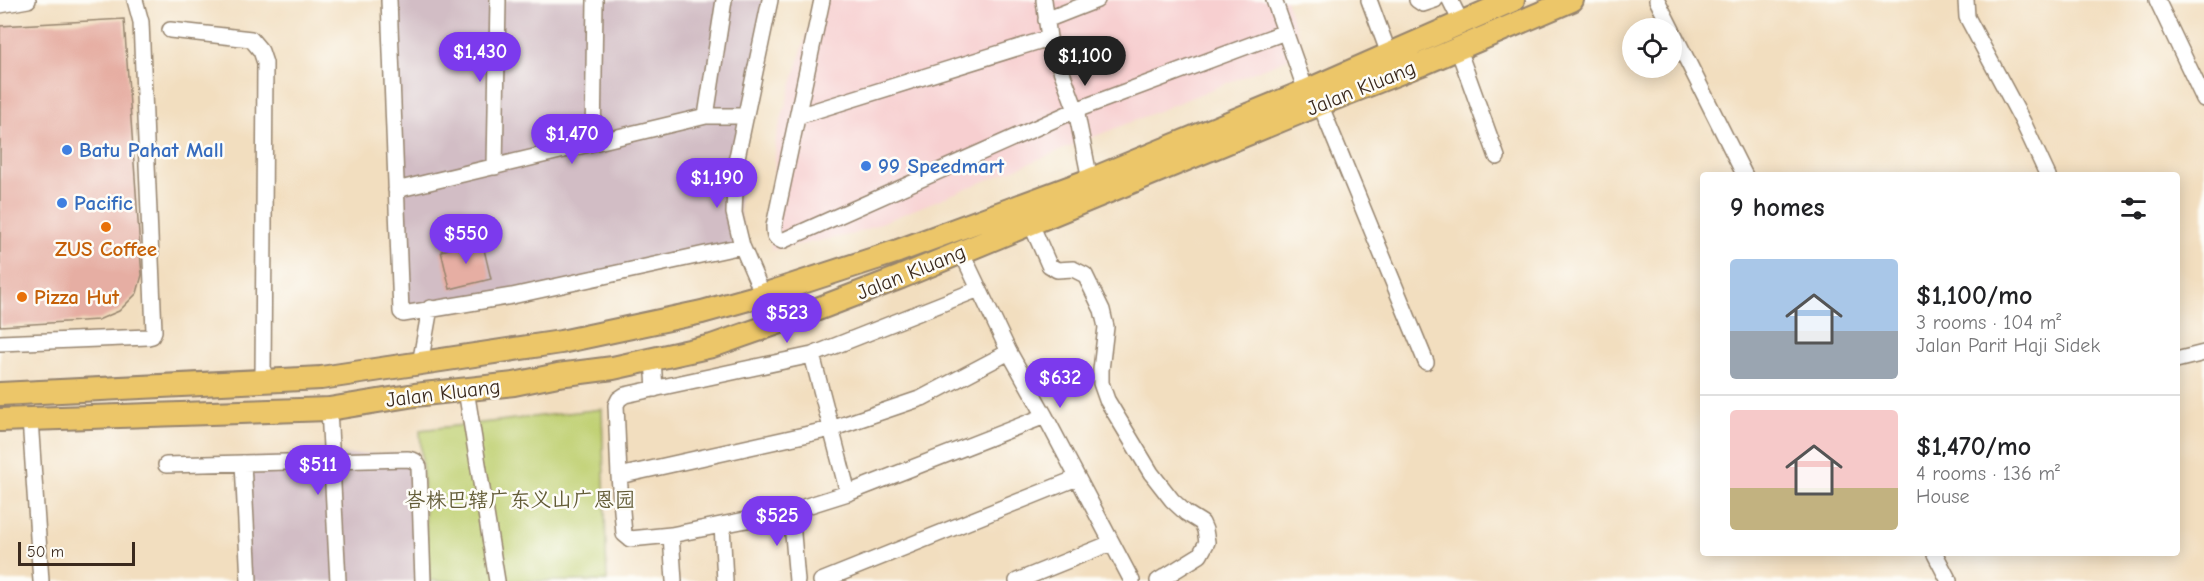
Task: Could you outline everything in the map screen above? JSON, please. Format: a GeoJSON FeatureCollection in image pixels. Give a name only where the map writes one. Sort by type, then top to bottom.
{"type":"FeatureCollection","features":[{"type":"Feature","properties":{"kind":"highway","name":"Jalan Kluang"},"geometry":{"type":"LineString","coordinates":[[0,420],[329,409],[415,395],[514,384],[653,360],[712,346],[815,310],[1031,224],[1313,97],[1389,54],[1513,0]]}},
{"type":"Feature","properties":{"kind":"highway","name":"Jalan Kluang"},"geometry":{"type":"LineString","coordinates":[[0,394],[321,378],[517,349],[702,312],[763,295],[898,250],[1313,97],[1458,49],[1572,0]]}},
{"type":"Feature","properties":{"kind":"highway"},"geometry":{"type":"LineString","coordinates":[[702,312],[686,328],[687,341],[712,346]]}},
{"type":"Feature","properties":{"kind":"highway"},"geometry":{"type":"LineString","coordinates":[[514,384],[529,375],[537,362],[536,355],[517,349]]}},
{"type":"Feature","properties":{"kind":"street"},"geometry":{"type":"LineString","coordinates":[[0,5],[28,0]]}},
{"type":"Feature","properties":{"kind":"street"},"geometry":{"type":"LineString","coordinates":[[0,343],[148,337],[152,336],[154,331],[141,22],[135,0]]}},
{"type":"Feature","properties":{"kind":"street"},"geometry":{"type":"LineString","coordinates":[[389,0],[401,312],[406,315],[430,308],[512,296],[742,246]]}},
{"type":"Feature","properties":{"kind":"street"},"geometry":{"type":"LineString","coordinates":[[495,167],[498,0]]}},
{"type":"Feature","properties":{"kind":"street"},"geometry":{"type":"LineString","coordinates":[[593,143],[595,0]]}},
{"type":"Feature","properties":{"kind":"street"},"geometry":{"type":"LineString","coordinates":[[706,116],[724,0]]}},
{"type":"Feature","properties":{"kind":"street"},"geometry":{"type":"LineString","coordinates":[[763,295],[742,246],[734,213],[736,162],[770,0]]}},
{"type":"Feature","properties":{"kind":"street"},"geometry":{"type":"LineString","coordinates":[[822,0],[774,226],[777,240],[782,241],[1076,110],[1285,32]]}},
{"type":"Feature","properties":{"kind":"street"},"geometry":{"type":"LineString","coordinates":[[1044,0],[1049,38],[1076,110],[1090,180]]}},
{"type":"Feature","properties":{"kind":"street"},"geometry":{"type":"LineString","coordinates":[[1046,20],[1097,0]]}},
{"type":"Feature","properties":{"kind":"street"},"geometry":{"type":"LineString","coordinates":[[1274,0],[1285,32],[1426,362]]}},
{"type":"Feature","properties":{"kind":"street"},"geometry":{"type":"LineString","coordinates":[[1369,0],[1389,54]]}},
{"type":"Feature","properties":{"kind":"street"},"geometry":{"type":"LineString","coordinates":[[1417,0],[1423,4],[1435,0]]}},
{"type":"Feature","properties":{"kind":"street"},"geometry":{"type":"LineString","coordinates":[[1450,0],[1461,22]]}},
{"type":"Feature","properties":{"kind":"street"},"geometry":{"type":"LineString","coordinates":[[1657,0],[1743,172]]}},
{"type":"Feature","properties":{"kind":"street"},"geometry":{"type":"LineString","coordinates":[[1966,0],[1967,17],[2046,172]]}},
{"type":"Feature","properties":{"kind":"street"},"geometry":{"type":"LineString","coordinates":[[2157,0],[2204,99]]}},
{"type":"Feature","properties":{"kind":"street"},"geometry":{"type":"LineString","coordinates":[[170,30],[251,39],[261,51],[265,63],[263,380]]}},
{"type":"Feature","properties":{"kind":"street"},"geometry":{"type":"LineString","coordinates":[[798,116],[1049,38]]}},
{"type":"Feature","properties":{"kind":"street"},"geometry":{"type":"LineString","coordinates":[[1458,49],[1497,157]]}},
{"type":"Feature","properties":{"kind":"street"},"geometry":{"type":"LineString","coordinates":[[396,190],[706,116],[746,116]]}},
{"type":"Feature","properties":{"kind":"street"},"geometry":{"type":"LineString","coordinates":[[1031,224],[1049,265],[1057,270],[1073,269],[1085,275],[1102,310],[1106,327],[1101,383],[1107,400],[1150,473],[1172,500],[1202,523],[1205,530],[1207,542],[1200,555],[1158,581]]}},
{"type":"Feature","properties":{"kind":"street"},"geometry":{"type":"LineString","coordinates":[[961,251],[1009,352],[1046,416],[1132,581]]}},
{"type":"Feature","properties":{"kind":"street"},"geometry":{"type":"LineString","coordinates":[[979,289],[812,355],[625,395],[619,399],[616,405],[618,476],[624,534],[630,539],[671,535],[791,511],[848,493],[1046,416]]}},
{"type":"Feature","properties":{"kind":"street"},"geometry":{"type":"LineString","coordinates":[[420,364],[430,308]]}},
{"type":"Feature","properties":{"kind":"street"},"geometry":{"type":"LineString","coordinates":[[618,476],[831,429],[922,398],[1009,352]]}},
{"type":"Feature","properties":{"kind":"street"},"geometry":{"type":"LineString","coordinates":[[2180,359],[2204,353]]}},
{"type":"Feature","properties":{"kind":"street"},"geometry":{"type":"LineString","coordinates":[[812,355],[848,493]]}},
{"type":"Feature","properties":{"kind":"street"},"geometry":{"type":"LineString","coordinates":[[653,360],[655,389]]}},
{"type":"Feature","properties":{"kind":"street"},"geometry":{"type":"LineString","coordinates":[[466,390],[497,581]]}},
{"type":"Feature","properties":{"kind":"street"},"geometry":{"type":"LineString","coordinates":[[329,409],[338,581]]}},
{"type":"Feature","properties":{"kind":"street"},"geometry":{"type":"LineString","coordinates":[[30,419],[41,581]]}},
{"type":"Feature","properties":{"kind":"street"},"geometry":{"type":"LineString","coordinates":[[166,465],[408,459],[415,461],[419,467],[423,581]]}},
{"type":"Feature","properties":{"kind":"street"},"geometry":{"type":"LineString","coordinates":[[243,463],[249,581]]}},
{"type":"Feature","properties":{"kind":"street"},"geometry":{"type":"LineString","coordinates":[[821,581],[1077,478]]}},
{"type":"Feature","properties":{"kind":"street"},"geometry":{"type":"LineString","coordinates":[[791,511],[797,581]]}},
{"type":"Feature","properties":{"kind":"street"},"geometry":{"type":"LineString","coordinates":[[722,525],[725,581]]}},
{"type":"Feature","properties":{"kind":"street"},"geometry":{"type":"LineString","coordinates":[[671,535],[674,581]]}},
{"type":"Feature","properties":{"kind":"street"},"geometry":{"type":"LineString","coordinates":[[1017,581],[1111,543]]}},
{"type":"Feature","properties":{"kind":"street"},"geometry":{"type":"LineString","coordinates":[[1936,556],[1949,581]]}},
{"type":"Feature","properties":{"kind":"shaded area"},"geometry":{"type":"Polygon","coordinates":[[[386,0],[776,0],[741,163],[739,210],[749,252],[405,321],[386,0]]]}},
{"type":"Feature","properties":{"kind":"shaded area"},"geometry":{"type":"Polygon","coordinates":[[[817,0],[1286,0],[1304,52],[854,234],[771,250],[776,137],[817,0]]]}},
{"type":"Feature","properties":{"kind":"shaded area"},"geometry":{"type":"Polygon","coordinates":[[[404,453],[415,468],[419,581],[246,581],[238,458],[404,453]]]}},
{"type":"Feature","properties":{"kind":"green space","name":"峇株巴辖广东义山广恩园"},"geometry":{"type":"Polygon","coordinates":[[[602,409],[607,581],[429,581],[420,430],[602,409]]]}},
{"type":"Feature","properties":{"kind":"building","name":"Batu Pahat Mall"},"geometry":{"type":"Polygon","coordinates":[[[124,19],[142,275],[137,293],[119,311],[98,320],[0,326],[0,26],[124,19]]]}},
{"type":"Feature","properties":{"kind":"building"},"geometry":{"type":"Polygon","coordinates":[[[482,241],[491,279],[450,289],[441,251],[482,241]]]}},
{"type":"Feature","properties":{"kind":"place","name":"Batu Pahat Mall"},"geometry":{"type":"Point","coordinates":[67,150]}},
{"type":"Feature","properties":{"kind":"place","name":"99 Speedmart"},"geometry":{"type":"Point","coordinates":[866,166]}},
{"type":"Feature","properties":{"kind":"place","name":"Pacific"},"geometry":{"type":"Point","coordinates":[62,203]}},
{"type":"Feature","properties":{"kind":"place","name":"ZUS Coffee"},"geometry":{"type":"Point","coordinates":[106,227]}},
{"type":"Feature","properties":{"kind":"place","name":"Pizza Hut"},"geometry":{"type":"Point","coordinates":[22,297]}}]}
